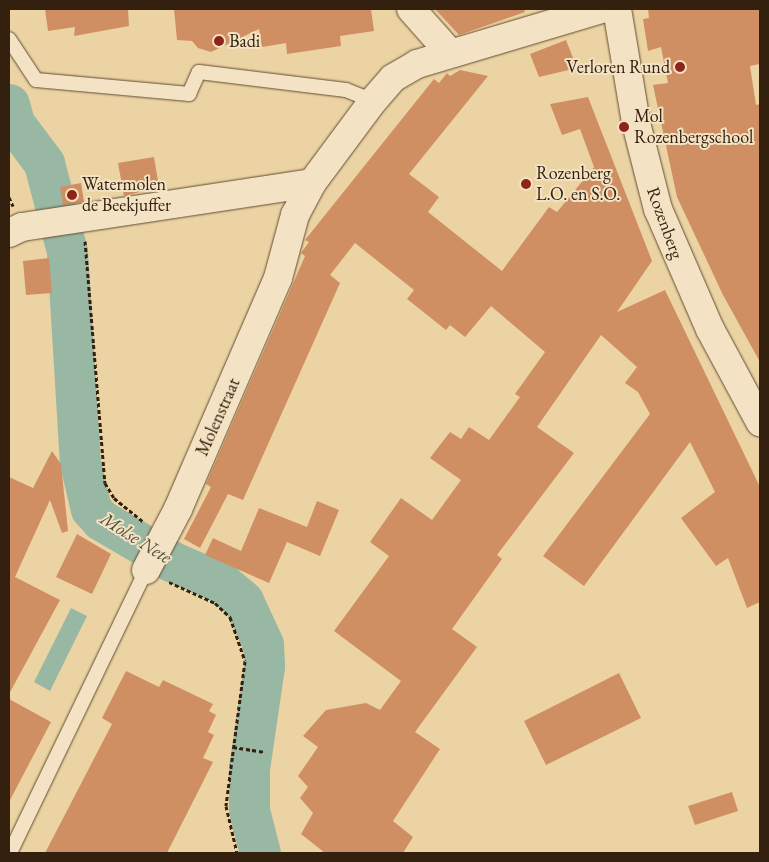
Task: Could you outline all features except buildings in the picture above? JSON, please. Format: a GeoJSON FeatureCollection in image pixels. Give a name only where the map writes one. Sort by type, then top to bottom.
{"type":"FeatureCollection","features":[{"type":"Feature","properties":{"kind":"street"},"geometry":{"type":"LineString","coordinates":[[411,9],[450,53]]}},
{"type":"Feature","properties":{"kind":"street","name":"Molenstraat"},"geometry":{"type":"LineString","coordinates":[[156,553],[278,278],[295,215],[312,183],[373,101],[403,70],[450,53],[602,9]]}},
{"type":"Feature","properties":{"kind":"street","name":"Rozenberg"},"geometry":{"type":"LineString","coordinates":[[617,9],[636,123],[658,209],[710,329],[760,422]]}},
{"type":"Feature","properties":{"kind":"street"},"geometry":{"type":"LineString","coordinates":[[15,230],[53,222],[84,220],[312,183]]}},
{"type":"Feature","properties":{"kind":"lane"},"geometry":{"type":"LineString","coordinates":[[9,39],[36,80],[189,94],[199,72],[346,90],[373,101]]}},
{"type":"Feature","properties":{"kind":"lane"},"geometry":{"type":"LineString","coordinates":[[10,853],[156,553]]}},
{"type":"Feature","properties":{"kind":"path"},"geometry":{"type":"LineString","coordinates":[[84,220],[106,483],[114,498],[156,553],[230,617],[245,661],[226,806],[237,853]]}},
{"type":"Feature","properties":{"kind":"path"},"geometry":{"type":"LineString","coordinates":[[233,747],[265,752]]}},
{"type":"Feature","properties":{"kind":"shaded area"},"geometry":{"type":"Polygon","coordinates":[[[71,608],[87,616],[50,691],[34,682],[71,608]]]}},
{"type":"Feature","properties":{"kind":"waterway","name":"Molse Nete"},"geometry":{"type":"LineString","coordinates":[[9,104],[14,123],[44,163],[67,251],[80,463],[91,509],[101,520],[171,561],[223,584],[243,601],[263,644],[264,666],[249,769],[249,810],[260,853]]}},
{"type":"Feature","properties":{"kind":"place","name":"Badi"},"geometry":{"type":"Point","coordinates":[219,41]}},
{"type":"Feature","properties":{"kind":"place","name":"Verloren Rund"},"geometry":{"type":"Point","coordinates":[680,67]}},
{"type":"Feature","properties":{"kind":"place","name":"Mol Rozenbergschool"},"geometry":{"type":"Point","coordinates":[624,127]}},
{"type":"Feature","properties":{"kind":"place","name":"Rozenberg L.O. en S.O."},"geometry":{"type":"Point","coordinates":[526,184]}},
{"type":"Feature","properties":{"kind":"place","name":"Watermolen de Beekjuffer"},"geometry":{"type":"Point","coordinates":[72,195]}}]}
